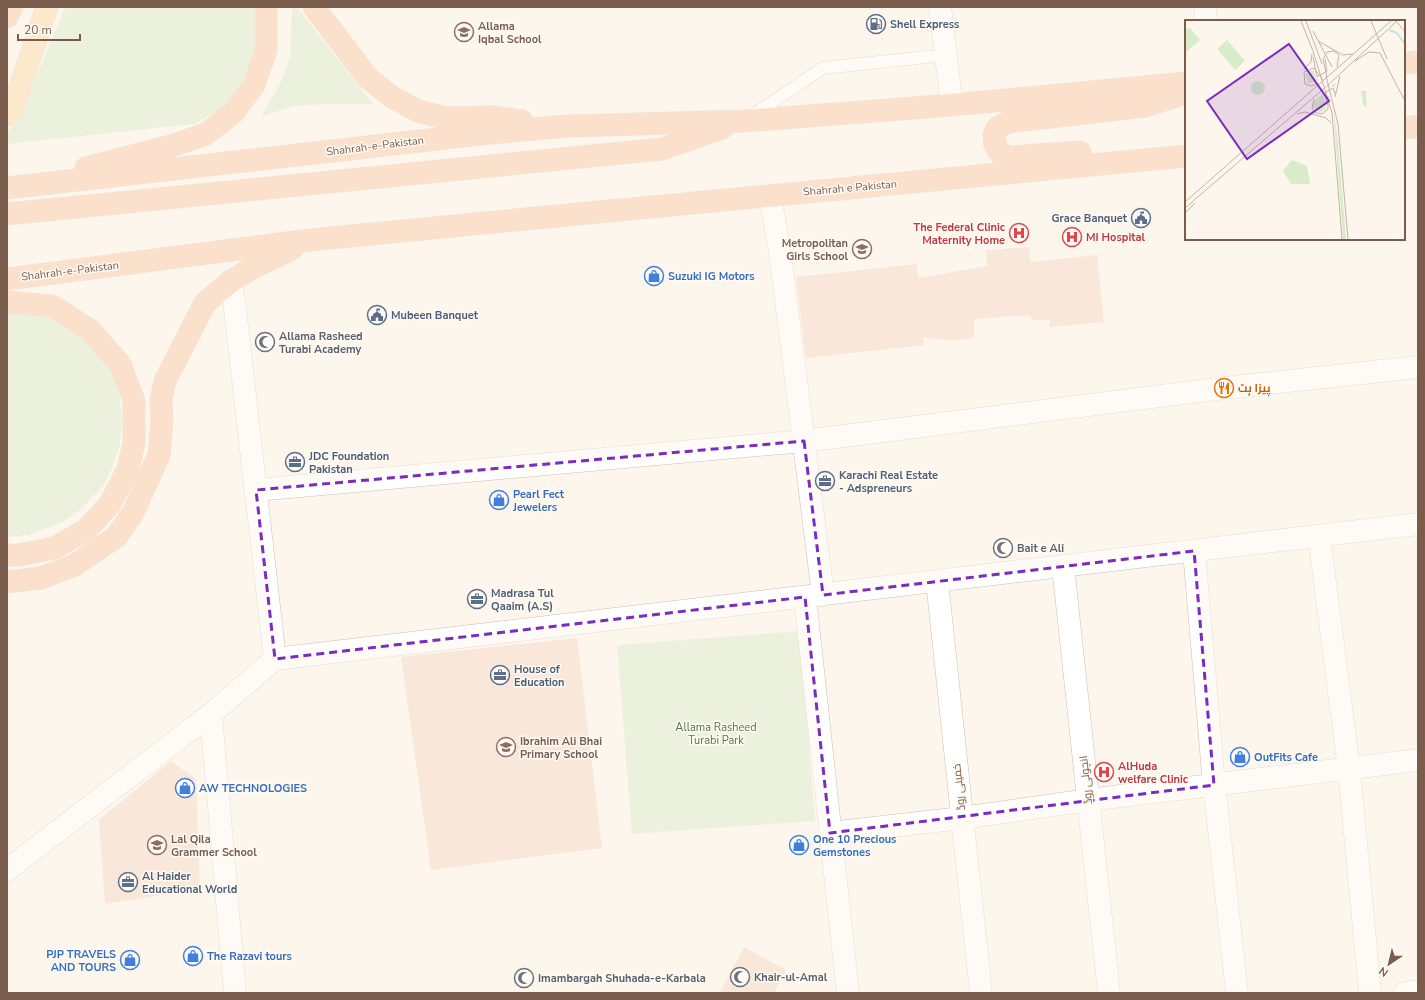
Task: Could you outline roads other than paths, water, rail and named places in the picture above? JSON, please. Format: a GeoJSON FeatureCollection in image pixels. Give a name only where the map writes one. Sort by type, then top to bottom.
{"type":"FeatureCollection","features":[{"type":"Feature","properties":{"kind":"highway"},"geometry":{"type":"LineString","coordinates":[[7,17],[12,7]]}},
{"type":"Feature","properties":{"kind":"highway"},"geometry":{"type":"LineString","coordinates":[[7,188],[171,146],[206,134],[234,112],[254,85],[266,50],[266,7]]}},
{"type":"Feature","properties":{"kind":"highway"},"geometry":{"type":"LineString","coordinates":[[314,7],[368,78],[392,97],[418,111],[446,118],[493,117],[568,126]]}},
{"type":"Feature","properties":{"kind":"highway"},"geometry":{"type":"LineString","coordinates":[[1405,63],[1418,62]]}},
{"type":"Feature","properties":{"kind":"highway"},"geometry":{"type":"LineString","coordinates":[[7,214],[662,149],[744,121],[952,105],[1185,83]]}},
{"type":"Feature","properties":{"kind":"highway"},"geometry":{"type":"LineString","coordinates":[[1178,157],[1128,148],[1010,157],[1001,154],[995,145],[994,135],[997,128],[1008,122],[1145,106],[1185,93]]}},
{"type":"Feature","properties":{"kind":"highway","name":"Shahrah-e-Pakistan"},"geometry":{"type":"LineString","coordinates":[[7,188],[490,133],[568,126],[744,121]]}},
{"type":"Feature","properties":{"kind":"highway"},"geometry":{"type":"LineString","coordinates":[[1405,128],[1418,126]]}},
{"type":"Feature","properties":{"kind":"highway","name":"Shahrah e Pakistan"},"geometry":{"type":"LineString","coordinates":[[514,220],[1178,157]]}},
{"type":"Feature","properties":{"kind":"highway","name":"Shahrah-e-Pakistan"},"geometry":{"type":"LineString","coordinates":[[7,279],[310,240],[514,220]]}},
{"type":"Feature","properties":{"kind":"highway"},"geometry":{"type":"LineString","coordinates":[[7,582],[41,578],[76,565],[116,537],[133,513],[159,455],[162,421],[161,400],[165,381],[205,303],[231,281],[252,268],[310,240]]}},
{"type":"Feature","properties":{"kind":"highway"},"geometry":{"type":"LineString","coordinates":[[7,302],[52,306],[90,330],[120,364],[134,401],[134,443],[128,469],[110,504],[86,530],[54,548],[19,555],[7,555]]}},
{"type":"Feature","properties":{"kind":"main road"},"geometry":{"type":"LineString","coordinates":[[7,114],[12,108],[46,7]]}},
{"type":"Feature","properties":{"kind":"street"},"geometry":{"type":"LineString","coordinates":[[940,7],[952,105]]}},
{"type":"Feature","properties":{"kind":"street"},"geometry":{"type":"LineString","coordinates":[[1205,7],[1206,20]]}},
{"type":"Feature","properties":{"kind":"street"},"geometry":{"type":"LineString","coordinates":[[770,196],[780,252],[804,441],[830,833],[848,993]]}},
{"type":"Feature","properties":{"kind":"street"},"geometry":{"type":"LineString","coordinates":[[231,281],[275,659]]}},
{"type":"Feature","properties":{"kind":"street"},"geometry":{"type":"LineString","coordinates":[[256,490],[804,441],[1224,388],[1418,367]]}},
{"type":"Feature","properties":{"kind":"street"},"geometry":{"type":"LineString","coordinates":[[7,870],[211,714],[275,659],[1418,524]]}},
{"type":"Feature","properties":{"kind":"street"},"geometry":{"type":"LineString","coordinates":[[1319,536],[1349,769],[1370,993]]}},
{"type":"Feature","properties":{"kind":"street"},"geometry":{"type":"LineString","coordinates":[[1194,551],[1214,785],[1237,993]]}},
{"type":"Feature","properties":{"kind":"street","name":"انچولی روڈ"},"geometry":{"type":"LineString","coordinates":[[1063,566],[1109,993]]}},
{"type":"Feature","properties":{"kind":"street","name":"خمینی روڈ"},"geometry":{"type":"LineString","coordinates":[[937,581],[981,993]]}},
{"type":"Feature","properties":{"kind":"street"},"geometry":{"type":"LineString","coordinates":[[211,714],[235,993]]}},
{"type":"Feature","properties":{"kind":"street"},"geometry":{"type":"LineString","coordinates":[[830,833],[962,818],[1088,800],[1418,760]]}},
{"type":"Feature","properties":{"kind":"street"},"geometry":{"type":"LineString","coordinates":[[1405,993],[1418,992]]}},
{"type":"Feature","properties":{"kind":"lane"},"geometry":{"type":"LineString","coordinates":[[744,121],[823,68],[945,55]]}},
{"type":"Feature","properties":{"kind":"place","name":"Shell Express"},"geometry":{"type":"Point","coordinates":[876,24]}},
{"type":"Feature","properties":{"kind":"place","name":"Allama Iqbal School"},"geometry":{"type":"Point","coordinates":[464,32]}},
{"type":"Feature","properties":{"kind":"place","name":"Grace Banquet"},"geometry":{"type":"Point","coordinates":[1141,218]}},
{"type":"Feature","properties":{"kind":"place","name":"The Federal Clinic Maternity Home"},"geometry":{"type":"Point","coordinates":[1019,233]}},
{"type":"Feature","properties":{"kind":"place","name":"MI Hospital"},"geometry":{"type":"Point","coordinates":[1072,237]}},
{"type":"Feature","properties":{"kind":"place","name":"Metropolitan Girls School"},"geometry":{"type":"Point","coordinates":[862,249]}},
{"type":"Feature","properties":{"kind":"place","name":"Suzuki IG Motors"},"geometry":{"type":"Point","coordinates":[654,276]}},
{"type":"Feature","properties":{"kind":"place","name":"Mubeen Banquet"},"geometry":{"type":"Point","coordinates":[377,315]}},
{"type":"Feature","properties":{"kind":"place","name":"Allama Rasheed Turabi Academy"},"geometry":{"type":"Point","coordinates":[265,342]}},
{"type":"Feature","properties":{"kind":"place","name":"پیزا ہٹ"},"geometry":{"type":"Point","coordinates":[1224,388]}},
{"type":"Feature","properties":{"kind":"place","name":"JDC Foundation Pakistan"},"geometry":{"type":"Point","coordinates":[295,462]}},
{"type":"Feature","properties":{"kind":"place","name":"Karachi Real Estate - Adspreneurs"},"geometry":{"type":"Point","coordinates":[825,481]}},
{"type":"Feature","properties":{"kind":"place","name":"Pearl Fect Jewelers"},"geometry":{"type":"Point","coordinates":[499,500]}},
{"type":"Feature","properties":{"kind":"place","name":"Bait e Ali"},"geometry":{"type":"Point","coordinates":[1003,548]}},
{"type":"Feature","properties":{"kind":"place","name":"Madrasa Tul Qaaim (A.S)"},"geometry":{"type":"Point","coordinates":[477,599]}},
{"type":"Feature","properties":{"kind":"place","name":"House of Education"},"geometry":{"type":"Point","coordinates":[500,675]}},
{"type":"Feature","properties":{"kind":"place","name":"Ibrahim Ali Bhai Primary School"},"geometry":{"type":"Point","coordinates":[506,747]}},
{"type":"Feature","properties":{"kind":"place","name":"OutFits Cafe"},"geometry":{"type":"Point","coordinates":[1240,757]}},
{"type":"Feature","properties":{"kind":"place","name":"AlHuda welfare Clinic"},"geometry":{"type":"Point","coordinates":[1104,772]}},
{"type":"Feature","properties":{"kind":"place","name":"AW TECHNOLOGIES"},"geometry":{"type":"Point","coordinates":[185,788]}},
{"type":"Feature","properties":{"kind":"place","name":"Lal Qila Grammer School"},"geometry":{"type":"Point","coordinates":[157,845]}},
{"type":"Feature","properties":{"kind":"place","name":"One 10 Precious Gemstones"},"geometry":{"type":"Point","coordinates":[799,845]}},
{"type":"Feature","properties":{"kind":"place","name":"Al Haider Educational World"},"geometry":{"type":"Point","coordinates":[128,882]}},
{"type":"Feature","properties":{"kind":"place","name":"The Razavi tours"},"geometry":{"type":"Point","coordinates":[193,956]}},
{"type":"Feature","properties":{"kind":"place","name":"PJP TRAVELS AND TOURS"},"geometry":{"type":"Point","coordinates":[130,960]}},
{"type":"Feature","properties":{"kind":"place","name":"Khair-ul-Amal"},"geometry":{"type":"Point","coordinates":[740,977]}},
{"type":"Feature","properties":{"kind":"place","name":"Imambargah Shuhada-e-Karbala"},"geometry":{"type":"Point","coordinates":[524,978]}},
{"type":"Feature","properties":{"kind":"park label","name":"Allama Rasheed Turabi Park"},"geometry":{"type":"Point","coordinates":[716,733]}}]}
